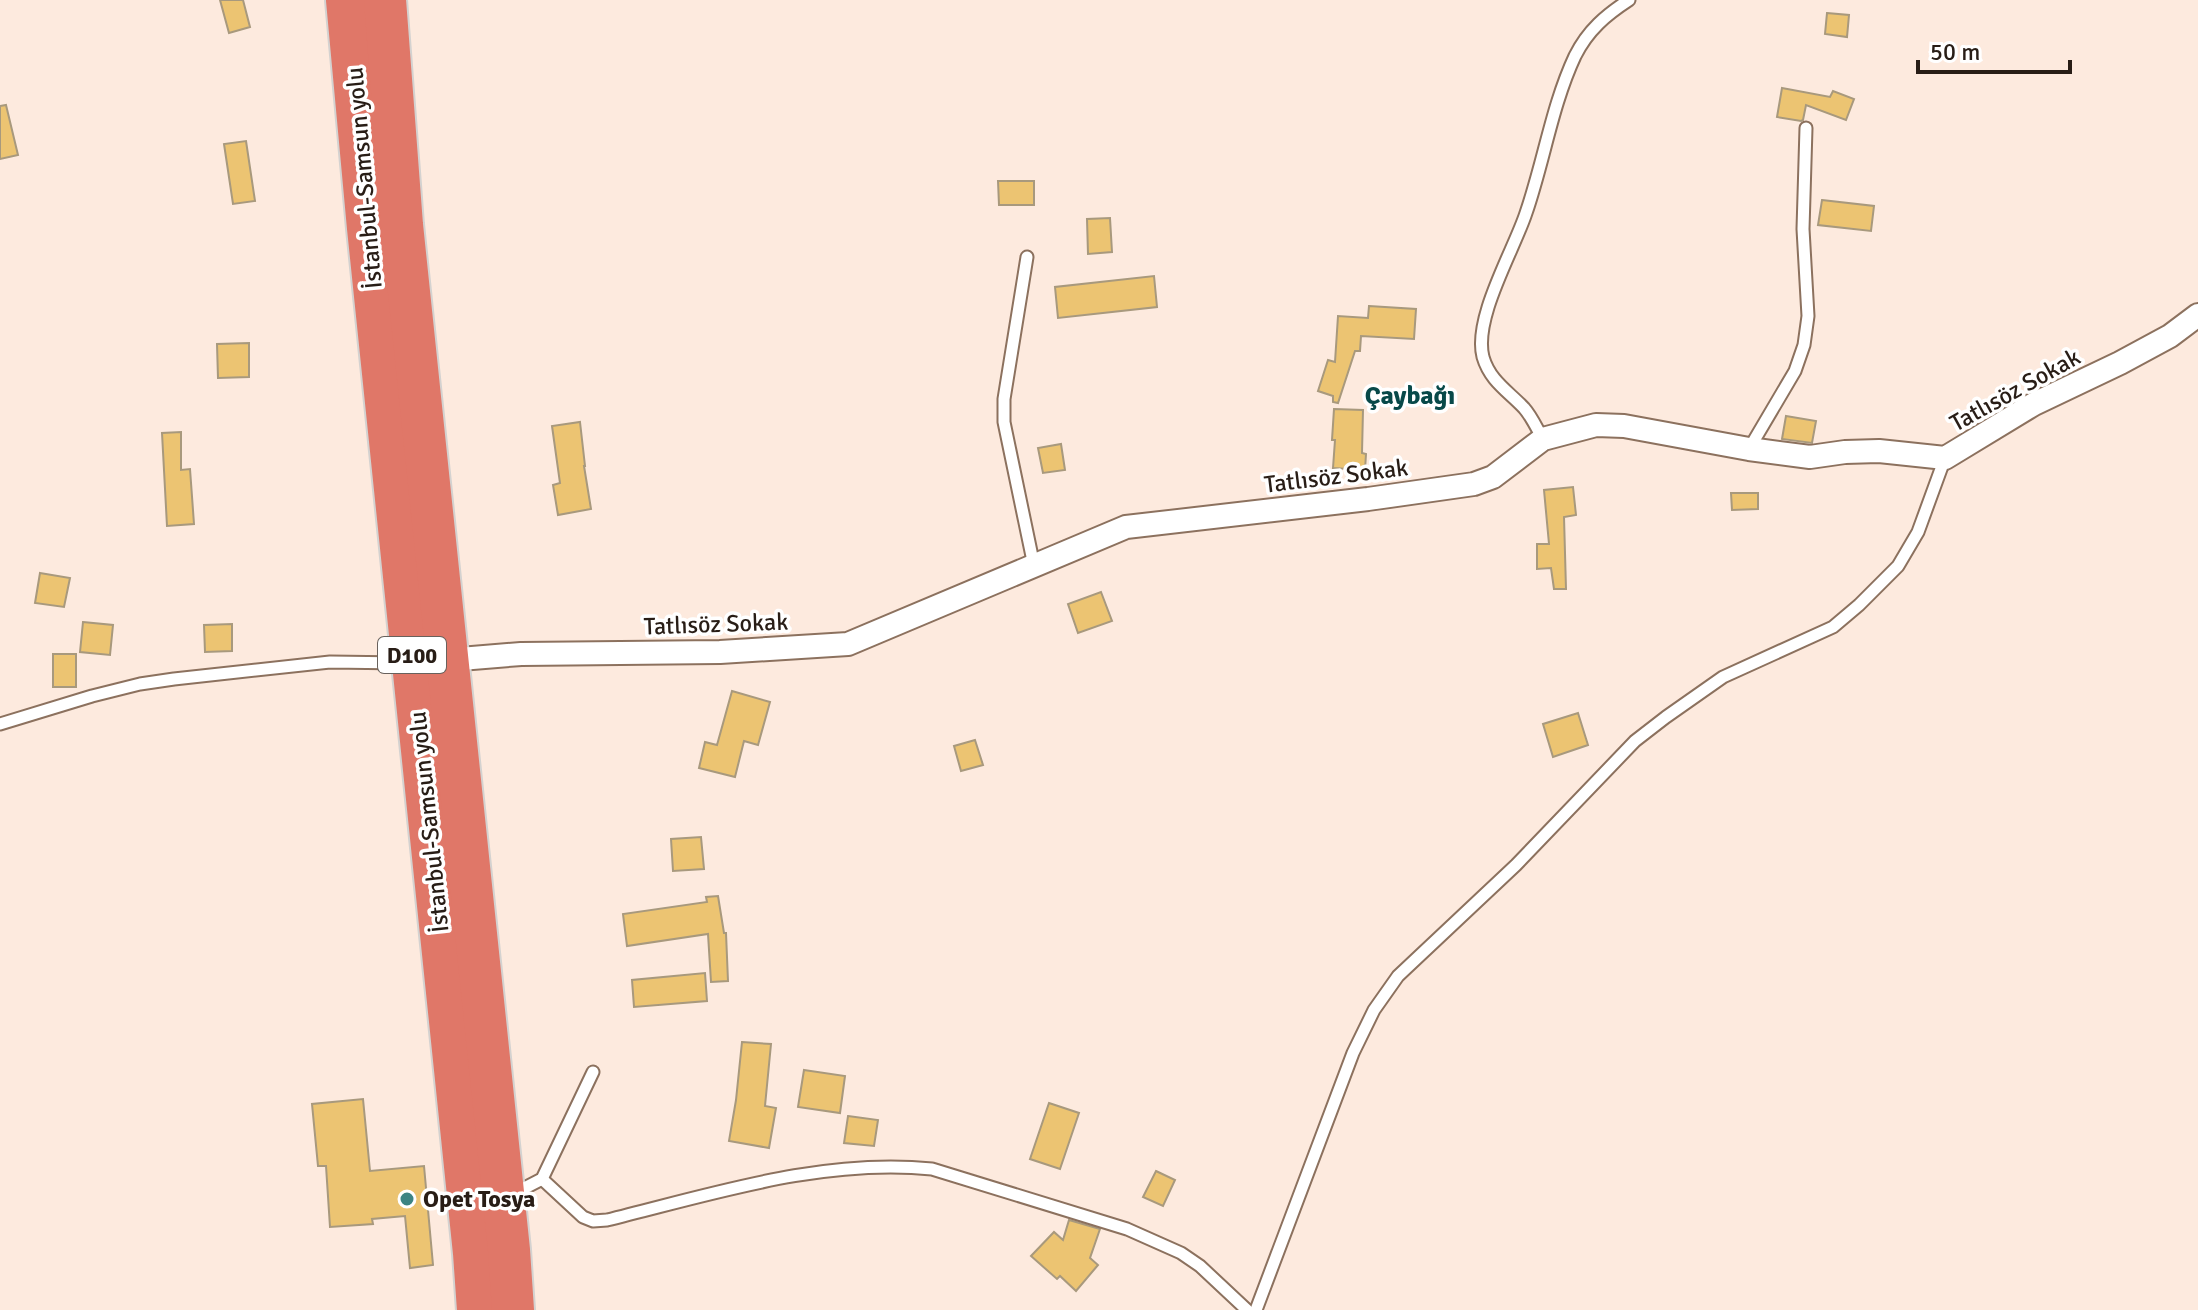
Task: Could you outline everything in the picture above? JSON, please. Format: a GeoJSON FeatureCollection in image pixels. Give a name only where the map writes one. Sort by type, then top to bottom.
{"type":"FeatureCollection","features":[{"type":"Feature","properties":{"kind":"highway","name":"İstanbul-Samsun yolu"},"geometry":{"type":"LineString","coordinates":[[347,0],[368,228],[503,1199],[513,1310]]}},
{"type":"Feature","properties":{"kind":"highway","name":"İstanbul-Samsun yolu"},"geometry":{"type":"LineString","coordinates":[[385,0],[478,1310]]}},
{"type":"Feature","properties":{"kind":"street","name":"Tatlısöz Sokak"},"geometry":{"type":"LineString","coordinates":[[430,662],[521,654],[720,652],[848,644],[1126,527],[1474,484],[1493,477],[1543,439],[1596,425],[1624,426],[1810,457],[1879,451],[1945,458],[2034,404],[2170,336],[2198,315]]}},
{"type":"Feature","properties":{"kind":"lane"},"geometry":{"type":"LineString","coordinates":[[1543,439],[1531,417],[1492,376],[1483,355],[1483,330],[1495,285],[1525,215],[1560,95],[1575,56],[1591,29],[1629,0]]}},
{"type":"Feature","properties":{"kind":"lane"},"geometry":{"type":"LineString","coordinates":[[1749,449],[1795,371],[1804,345],[1808,316],[1803,229],[1806,128]]}},
{"type":"Feature","properties":{"kind":"lane"},"geometry":{"type":"LineString","coordinates":[[1027,257],[1004,399],[1004,422],[1034,566]]}},
{"type":"Feature","properties":{"kind":"lane"},"geometry":{"type":"LineString","coordinates":[[1256,1310],[1353,1053],[1374,1010],[1398,976],[1516,865],[1635,741],[1723,677],[1833,627],[1859,605],[1898,566],[1918,532],[1945,458]]}},
{"type":"Feature","properties":{"kind":"lane"},"geometry":{"type":"LineString","coordinates":[[0,724],[92,696],[163,681],[330,662],[430,662]]}},
{"type":"Feature","properties":{"kind":"lane"},"geometry":{"type":"LineString","coordinates":[[503,1199],[542,1179],[593,1072]]}},
{"type":"Feature","properties":{"kind":"lane"},"geometry":{"type":"LineString","coordinates":[[542,1179],[583,1217],[593,1221],[805,1173],[856,1167],[932,1169],[1127,1229],[1181,1253],[1200,1266],[1247,1310]]}},
{"type":"Feature","properties":{"kind":"building"},"geometry":{"type":"Polygon","coordinates":[[[220,0],[243,0],[250,27],[229,33],[220,0]]]}},
{"type":"Feature","properties":{"kind":"building"},"geometry":{"type":"Polygon","coordinates":[[[1827,13],[1849,15],[1847,37],[1825,34],[1827,13]]]}},
{"type":"Feature","properties":{"kind":"building"},"geometry":{"type":"Polygon","coordinates":[[[1782,88],[1830,97],[1833,91],[1854,99],[1846,120],[1806,105],[1801,121],[1777,117],[1782,88]]]}},
{"type":"Feature","properties":{"kind":"building"},"geometry":{"type":"Polygon","coordinates":[[[6,105],[18,155],[0,159],[0,106],[6,105]]]}},
{"type":"Feature","properties":{"kind":"building"},"geometry":{"type":"Polygon","coordinates":[[[246,141],[255,201],[233,204],[224,144],[246,141]]]}},
{"type":"Feature","properties":{"kind":"building"},"geometry":{"type":"Polygon","coordinates":[[[998,181],[1034,181],[1034,205],[999,205],[998,181]]]}},
{"type":"Feature","properties":{"kind":"building"},"geometry":{"type":"Polygon","coordinates":[[[1822,200],[1874,206],[1871,231],[1818,225],[1822,200]]]}},
{"type":"Feature","properties":{"kind":"building"},"geometry":{"type":"Polygon","coordinates":[[[1110,218],[1112,252],[1088,254],[1087,219],[1110,218]]]}},
{"type":"Feature","properties":{"kind":"building"},"geometry":{"type":"Polygon","coordinates":[[[1154,276],[1157,307],[1058,318],[1055,287],[1154,276]]]}},
{"type":"Feature","properties":{"kind":"building"},"geometry":{"type":"Polygon","coordinates":[[[1369,306],[1416,309],[1414,339],[1361,336],[1360,351],[1355,351],[1338,403],[1333,402],[1333,396],[1318,391],[1328,360],[1335,362],[1338,316],[1368,318],[1369,306]]]}},
{"type":"Feature","properties":{"kind":"building"},"geometry":{"type":"Polygon","coordinates":[[[249,343],[249,377],[218,378],[217,344],[249,343]]]}},
{"type":"Feature","properties":{"kind":"building"},"geometry":{"type":"Polygon","coordinates":[[[1334,409],[1363,410],[1362,453],[1366,454],[1365,470],[1333,468],[1334,409]]]}},
{"type":"Feature","properties":{"kind":"building"},"geometry":{"type":"Polygon","coordinates":[[[1786,416],[1816,421],[1812,443],[1782,439],[1786,416]]]}},
{"type":"Feature","properties":{"kind":"building"},"geometry":{"type":"Polygon","coordinates":[[[580,422],[591,509],[558,515],[553,485],[560,483],[552,426],[580,422]]]}},
{"type":"Feature","properties":{"kind":"building"},"geometry":{"type":"Polygon","coordinates":[[[181,432],[181,470],[190,469],[194,524],[167,526],[162,433],[181,432]]]}},
{"type":"Feature","properties":{"kind":"building"},"geometry":{"type":"Polygon","coordinates":[[[1061,444],[1065,470],[1043,473],[1038,448],[1061,444]]]}},
{"type":"Feature","properties":{"kind":"building"},"geometry":{"type":"Polygon","coordinates":[[[1573,487],[1576,515],[1564,517],[1566,589],[1554,589],[1551,568],[1537,569],[1537,544],[1549,544],[1544,490],[1573,487]]]}},
{"type":"Feature","properties":{"kind":"building"},"geometry":{"type":"Polygon","coordinates":[[[1731,493],[1758,493],[1758,509],[1732,510],[1731,493]]]}},
{"type":"Feature","properties":{"kind":"building"},"geometry":{"type":"Polygon","coordinates":[[[40,573],[70,578],[64,607],[35,603],[40,573]]]}},
{"type":"Feature","properties":{"kind":"building"},"geometry":{"type":"Polygon","coordinates":[[[1101,592],[1112,621],[1078,633],[1068,604],[1101,592]]]}},
{"type":"Feature","properties":{"kind":"building"},"geometry":{"type":"Polygon","coordinates":[[[83,622],[113,625],[110,655],[80,652],[83,622]]]}},
{"type":"Feature","properties":{"kind":"building"},"geometry":{"type":"Polygon","coordinates":[[[232,624],[232,651],[205,652],[204,625],[232,624]]]}},
{"type":"Feature","properties":{"kind":"building"},"geometry":{"type":"Polygon","coordinates":[[[53,654],[76,654],[76,687],[53,687],[53,654]]]}},
{"type":"Feature","properties":{"kind":"building"},"geometry":{"type":"Polygon","coordinates":[[[732,691],[770,702],[758,745],[744,741],[735,777],[699,768],[705,742],[717,745],[732,691]]]}},
{"type":"Feature","properties":{"kind":"building"},"geometry":{"type":"Polygon","coordinates":[[[1578,713],[1588,745],[1553,757],[1543,724],[1578,713]]]}},
{"type":"Feature","properties":{"kind":"building"},"geometry":{"type":"Polygon","coordinates":[[[975,740],[983,765],[961,771],[954,746],[975,740]]]}},
{"type":"Feature","properties":{"kind":"building"},"geometry":{"type":"Polygon","coordinates":[[[701,837],[704,869],[673,871],[671,839],[701,837]]]}},
{"type":"Feature","properties":{"kind":"building"},"geometry":{"type":"Polygon","coordinates":[[[718,896],[726,933],[728,981],[711,982],[708,934],[627,946],[623,914],[707,902],[706,897],[718,896]]]}},
{"type":"Feature","properties":{"kind":"building"},"geometry":{"type":"Polygon","coordinates":[[[705,973],[707,1001],[634,1007],[632,980],[705,973]]]}},
{"type":"Feature","properties":{"kind":"building"},"geometry":{"type":"Polygon","coordinates":[[[742,1042],[771,1044],[765,1106],[776,1108],[769,1148],[729,1141],[742,1042]]]}},
{"type":"Feature","properties":{"kind":"building"},"geometry":{"type":"Polygon","coordinates":[[[804,1070],[845,1076],[840,1113],[798,1107],[804,1070]]]}},
{"type":"Feature","properties":{"kind":"building"},"geometry":{"type":"Polygon","coordinates":[[[363,1099],[370,1171],[424,1166],[433,1265],[410,1268],[405,1216],[372,1219],[373,1224],[330,1227],[326,1166],[318,1166],[312,1104],[363,1099]]]}},
{"type":"Feature","properties":{"kind":"building"},"geometry":{"type":"Polygon","coordinates":[[[1049,1103],[1079,1113],[1060,1169],[1030,1159],[1049,1103]]]}},
{"type":"Feature","properties":{"kind":"building"},"geometry":{"type":"Polygon","coordinates":[[[848,1116],[878,1120],[874,1146],[844,1143],[848,1116]]]}},
{"type":"Feature","properties":{"kind":"building"},"geometry":{"type":"Polygon","coordinates":[[[1156,1171],[1175,1180],[1163,1206],[1143,1197],[1156,1171]]]}},
{"type":"Feature","properties":{"kind":"building"},"geometry":{"type":"Polygon","coordinates":[[[1069,1220],[1100,1229],[1090,1258],[1098,1265],[1076,1291],[1031,1256],[1054,1232],[1063,1240],[1069,1220]]]}},
{"type":"Feature","properties":{"kind":"place","name":"Opet Tosya"},"geometry":{"type":"Point","coordinates":[407,1199]}},
{"type":"Feature","properties":{"kind":"district","name":"Çaybağı"},"geometry":{"type":"Point","coordinates":[1410,396]}}]}
